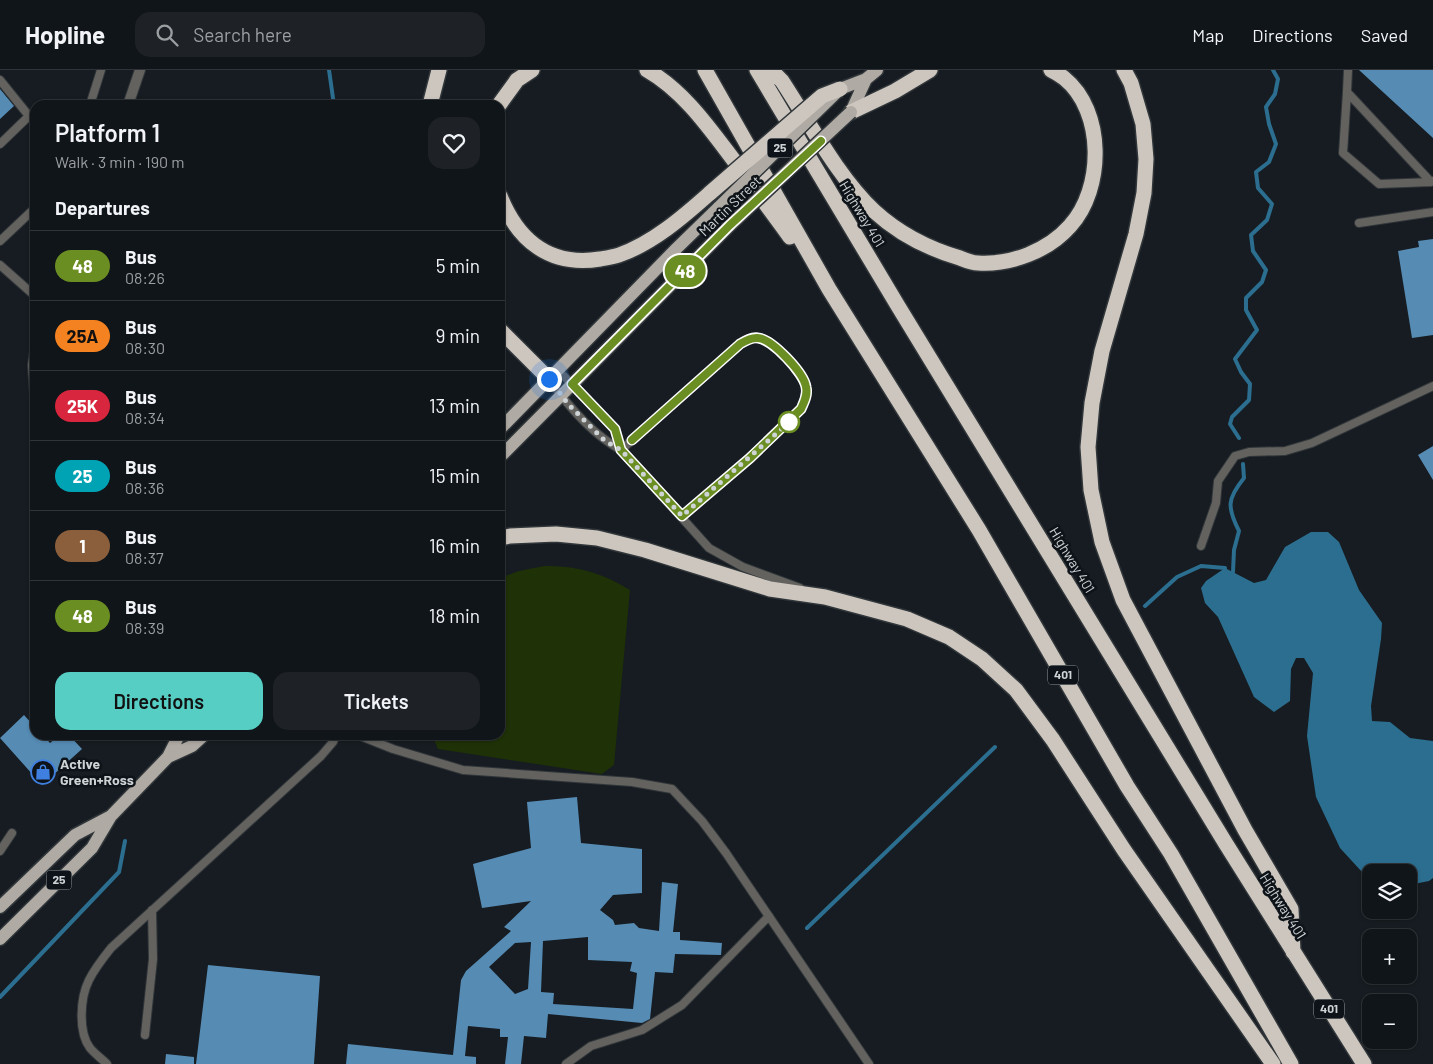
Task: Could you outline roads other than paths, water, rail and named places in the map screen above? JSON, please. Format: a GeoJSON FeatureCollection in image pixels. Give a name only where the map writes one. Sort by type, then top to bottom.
{"type":"FeatureCollection","features":[{"type":"Feature","properties":{"kind":"highway"},"geometry":{"type":"LineString","coordinates":[[431,100],[439,70]]}},
{"type":"Feature","properties":{"kind":"highway"},"geometry":{"type":"LineString","coordinates":[[503,100],[517,80],[532,70]]}},
{"type":"Feature","properties":{"kind":"highway"},"geometry":{"type":"LineString","coordinates":[[648,70],[660,77],[685,100],[716,137],[829,289]]}},
{"type":"Feature","properties":{"kind":"highway","name":"401"},"geometry":{"type":"LineString","coordinates":[[705,70],[829,289],[979,530],[1127,786],[1171,854],[1291,1064]]}},
{"type":"Feature","properties":{"kind":"highway","name":"Highway 401"},"geometry":{"type":"LineString","coordinates":[[757,70],[898,306],[1364,1064]]}},
{"type":"Feature","properties":{"kind":"highway"},"geometry":{"type":"LineString","coordinates":[[771,70],[782,81],[848,182],[874,211],[906,235],[941,253],[977,263],[1011,261],[1043,248],[1070,226],[1084,203],[1093,177],[1095,145],[1091,120],[1081,99],[1064,78],[1050,70]]}},
{"type":"Feature","properties":{"kind":"highway"},"geometry":{"type":"LineString","coordinates":[[852,112],[895,91],[930,70]]}},
{"type":"Feature","properties":{"kind":"highway"},"geometry":{"type":"LineString","coordinates":[[1124,70],[1131,83],[1143,124],[1146,159],[1144,193],[1136,234],[1102,351],[1092,403],[1088,447],[1091,490],[1102,542],[1123,600],[1245,830],[1292,909],[1294,953]]}},
{"type":"Feature","properties":{"kind":"highway"},"geometry":{"type":"LineString","coordinates":[[505,209],[522,234],[539,250],[563,259],[588,260],[618,256],[646,242],[666,229],[822,96],[840,89]]}},
{"type":"Feature","properties":{"kind":"highway"},"geometry":{"type":"LineString","coordinates":[[505,334],[553,374]]}},
{"type":"Feature","properties":{"kind":"highway"},"geometry":{"type":"LineString","coordinates":[[505,537],[556,534],[597,538],[645,550],[770,589],[825,597],[907,619],[949,637],[982,659],[1016,690],[1053,740],[1124,850],[1273,1064]]}},
{"type":"Feature","properties":{"kind":"main road","name":"25"},"geometry":{"type":"LineString","coordinates":[[840,89],[866,79],[877,70]]}},
{"type":"Feature","properties":{"kind":"main road","name":"Martin Street"},"geometry":{"type":"LineString","coordinates":[[505,452],[730,225],[852,112],[866,79]]}},
{"type":"Feature","properties":{"kind":"main road","name":"Martin Street"},"geometry":{"type":"LineString","coordinates":[[505,424],[676,248],[840,89]]}},
{"type":"Feature","properties":{"kind":"main road","name":"25"},"geometry":{"type":"LineString","coordinates":[[0,938],[92,848],[111,816],[168,757],[176,740]]}},
{"type":"Feature","properties":{"kind":"main road","name":"25"},"geometry":{"type":"LineString","coordinates":[[168,757],[192,746],[199,740]]}},
{"type":"Feature","properties":{"kind":"main road","name":"25"},"geometry":{"type":"LineString","coordinates":[[0,907],[75,835],[111,816]]}},
{"type":"Feature","properties":{"kind":"street"},"geometry":{"type":"LineString","coordinates":[[130,100],[140,70]]}},
{"type":"Feature","properties":{"kind":"lane"},"geometry":{"type":"LineString","coordinates":[[92,100],[101,70]]}},
{"type":"Feature","properties":{"kind":"lane"},"geometry":{"type":"LineString","coordinates":[[1348,70],[1344,153],[1379,184],[1432,181]]}},
{"type":"Feature","properties":{"kind":"lane"},"geometry":{"type":"LineString","coordinates":[[0,80],[29,116],[0,144]]}},
{"type":"Feature","properties":{"kind":"lane"},"geometry":{"type":"LineString","coordinates":[[1347,92],[1432,181]]}},
{"type":"Feature","properties":{"kind":"lane"},"geometry":{"type":"LineString","coordinates":[[1360,224],[1433,212]]}},
{"type":"Feature","properties":{"kind":"lane"},"geometry":{"type":"LineString","coordinates":[[0,241],[30,213]]}},
{"type":"Feature","properties":{"kind":"lane"},"geometry":{"type":"LineString","coordinates":[[0,265],[30,292]]}},
{"type":"Feature","properties":{"kind":"lane"},"geometry":{"type":"LineString","coordinates":[[621,450],[740,344],[749,339],[758,338],[773,344],[802,376],[806,386],[806,399],[801,409],[794,418],[750,458],[682,516]]}},
{"type":"Feature","properties":{"kind":"lane"},"geometry":{"type":"LineString","coordinates":[[553,374],[572,384],[615,429],[621,450]]}},
{"type":"Feature","properties":{"kind":"lane"},"geometry":{"type":"LineString","coordinates":[[553,374],[561,396],[605,441],[621,450],[709,548],[743,567],[825,597]]}},
{"type":"Feature","properties":{"kind":"lane"},"geometry":{"type":"LineString","coordinates":[[1201,546],[1216,503],[1218,481],[1236,456],[1249,452],[1285,451],[1312,443],[1433,386]]}},
{"type":"Feature","properties":{"kind":"lane"},"geometry":{"type":"LineString","coordinates":[[102,1063],[84,1035],[81,1020],[88,982],[97,965],[111,948],[321,756],[334,740]]}},
{"type":"Feature","properties":{"kind":"lane"},"geometry":{"type":"LineString","coordinates":[[370,740],[393,749],[462,770],[632,782],[672,790],[702,821],[726,853],[869,1064]]}},
{"type":"Feature","properties":{"kind":"lane"},"geometry":{"type":"LineString","coordinates":[[0,852],[12,834]]}},
{"type":"Feature","properties":{"kind":"lane"},"geometry":{"type":"LineString","coordinates":[[146,1035],[153,960],[152,910]]}},
{"type":"Feature","properties":{"kind":"lane"},"geometry":{"type":"LineString","coordinates":[[566,1064],[591,1046],[642,1030],[682,1005],[769,916]]}},
{"type":"Feature","properties":{"kind":"water"},"geometry":{"type":"Polygon","coordinates":[[[1311,532],[1328,532],[1339,542],[1359,590],[1382,623],[1371,706],[1372,721],[1390,722],[1410,738],[1433,741],[1433,878],[1429,881],[1417,883],[1417,864],[1362,864],[1362,872],[1340,848],[1316,797],[1307,736],[1313,673],[1304,658],[1296,658],[1291,669],[1290,701],[1274,712],[1254,697],[1218,617],[1205,603],[1201,588],[1206,581],[1225,568],[1254,583],[1266,580],[1285,547],[1311,532]]]}},
{"type":"Feature","properties":{"kind":"waterway"},"geometry":{"type":"LineString","coordinates":[[329,70],[333,100]]}},
{"type":"Feature","properties":{"kind":"waterway"},"geometry":{"type":"LineString","coordinates":[[1239,438],[1230,424],[1232,417],[1249,400],[1250,384],[1241,372],[1235,359],[1257,330],[1246,310],[1246,298],[1262,282],[1266,270],[1253,251],[1251,235],[1267,220],[1272,204],[1258,188],[1256,172],[1269,162],[1276,144],[1269,124],[1266,107],[1275,94],[1278,79],[1273,70]]}},
{"type":"Feature","properties":{"kind":"waterway"},"geometry":{"type":"LineString","coordinates":[[1233,572],[1234,550],[1239,531],[1232,516],[1231,503],[1234,492],[1244,478],[1243,464]]}},
{"type":"Feature","properties":{"kind":"waterway"},"geometry":{"type":"LineString","coordinates":[[1145,606],[1177,577],[1201,566],[1225,568]]}},
{"type":"Feature","properties":{"kind":"waterway"},"geometry":{"type":"LineString","coordinates":[[807,928],[995,747]]}},
{"type":"Feature","properties":{"kind":"waterway"},"geometry":{"type":"LineString","coordinates":[[0,997],[119,872],[125,841]]}},
{"type":"Feature","properties":{"kind":"place","name":"Active Green+Ross"},"geometry":{"type":"Point","coordinates":[43,772]}}]}
